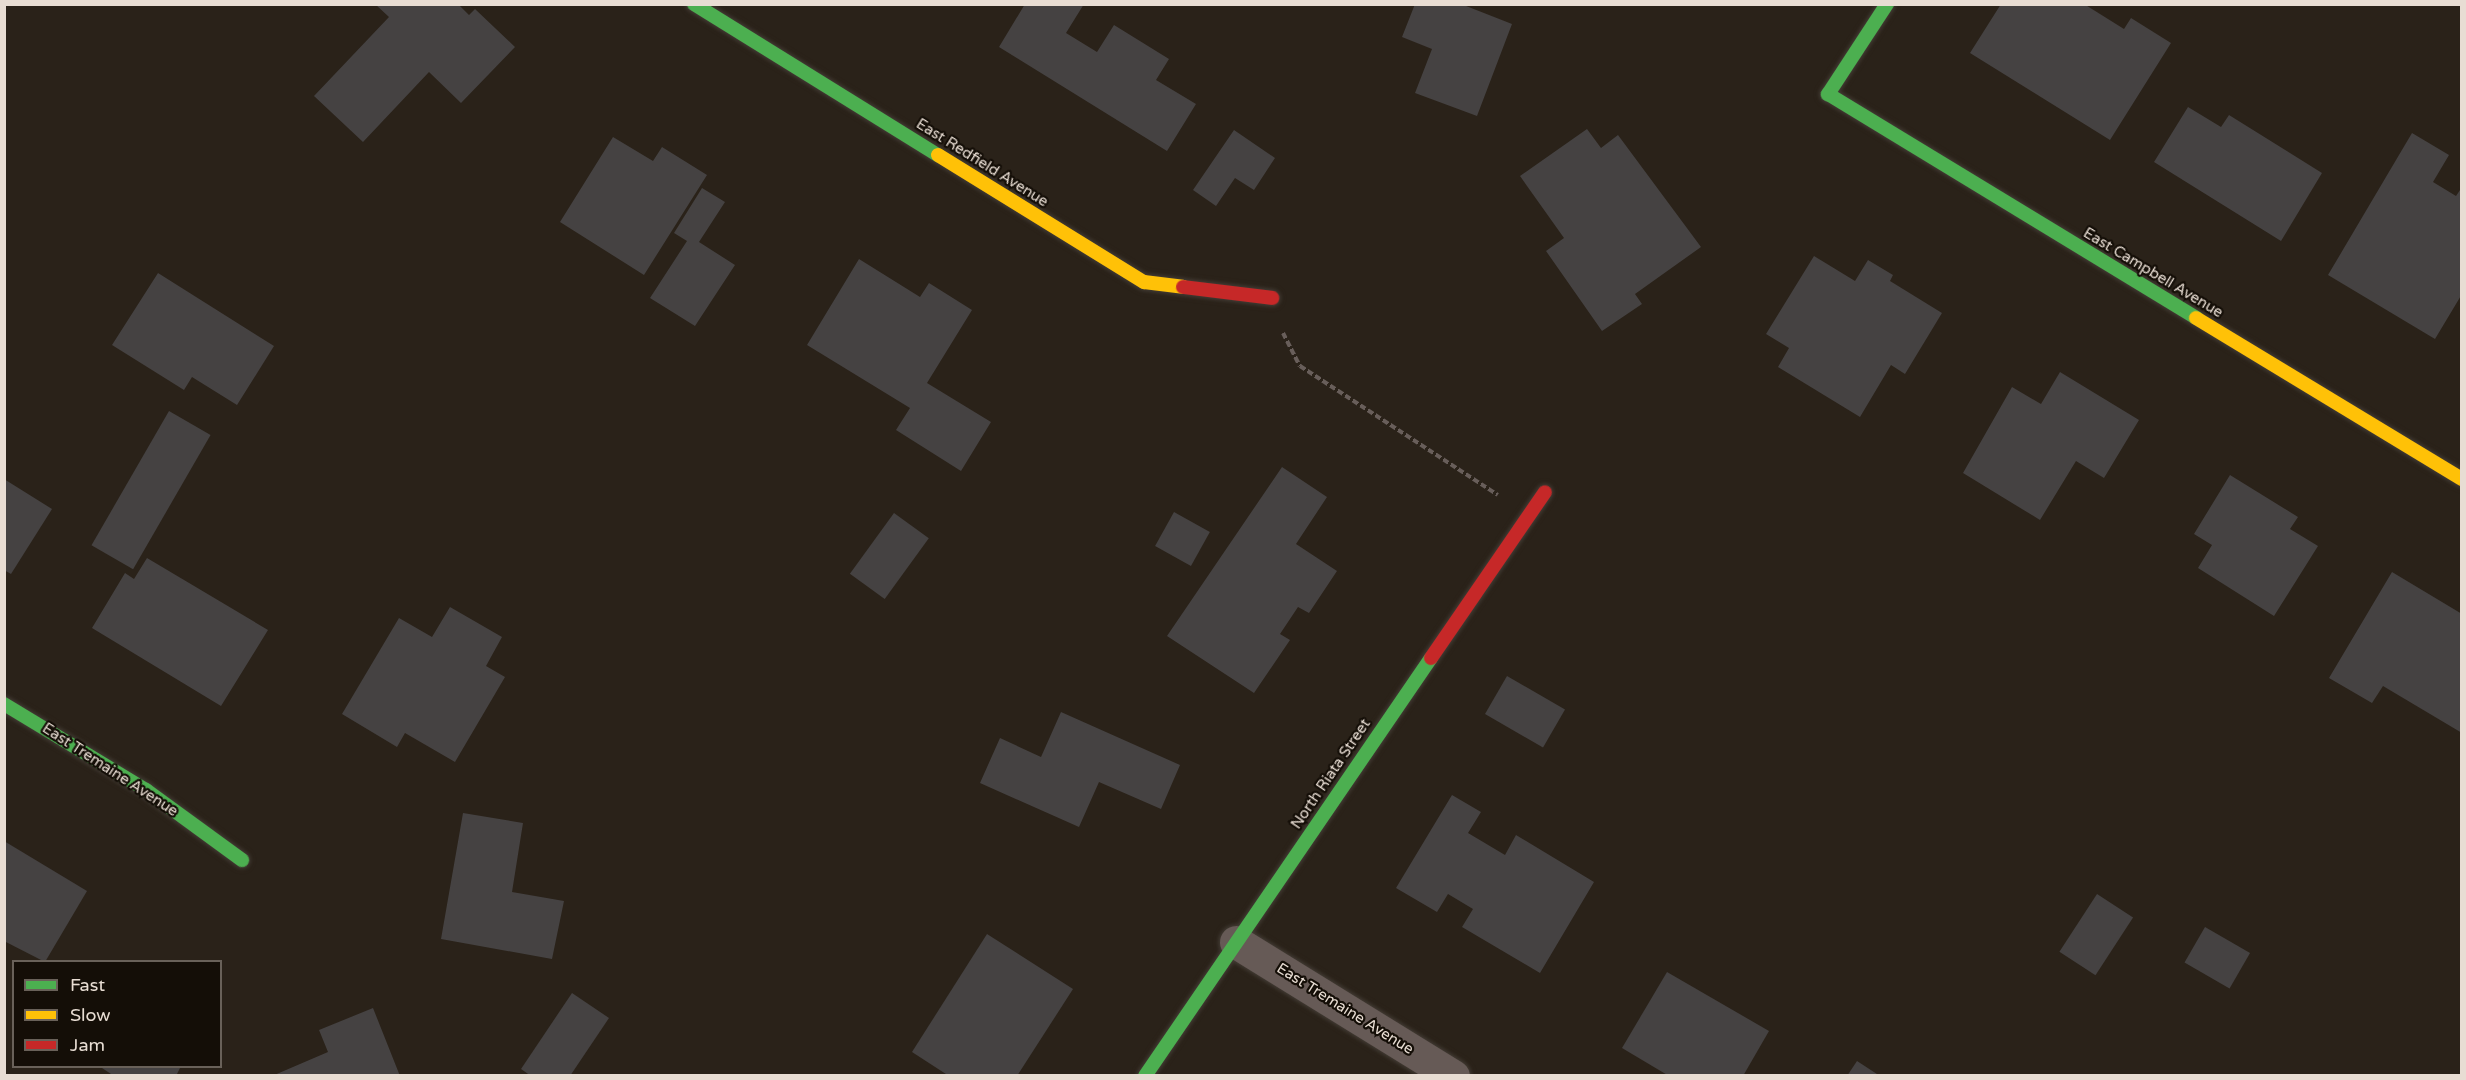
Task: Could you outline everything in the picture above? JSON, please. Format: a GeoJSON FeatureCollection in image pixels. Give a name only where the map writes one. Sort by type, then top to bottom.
{"type":"FeatureCollection","features":[{"type":"Feature","properties":{"kind":"street","name":"East Redfield Avenue"},"geometry":{"type":"LineString","coordinates":[[694,4],[1144,282],[1272,298]]}},
{"type":"Feature","properties":{"kind":"street","name":"East Campbell Avenue"},"geometry":{"type":"LineString","coordinates":[[1887,4],[1828,94],[2462,479]]}},
{"type":"Feature","properties":{"kind":"street","name":"North Riata Street"},"geometry":{"type":"LineString","coordinates":[[1145,1076],[1545,492]]}},
{"type":"Feature","properties":{"kind":"street","name":"East Tremaine Avenue"},"geometry":{"type":"LineString","coordinates":[[4,704],[146,790],[242,860]]}},
{"type":"Feature","properties":{"kind":"street","name":"East Tremaine Avenue"},"geometry":{"type":"LineString","coordinates":[[1236,942],[1454,1076]]}},
{"type":"Feature","properties":{"kind":"path"},"geometry":{"type":"LineString","coordinates":[[1272,298],[1300,366],[1496,495],[1545,492]]}},
{"type":"Feature","properties":{"kind":"building"},"geometry":{"type":"Polygon","coordinates":[[[375,4],[458,4],[469,15],[475,9],[515,47],[461,103],[429,72],[363,142],[314,96],[389,17],[375,4]]]}},
{"type":"Feature","properties":{"kind":"building"},"geometry":{"type":"Polygon","coordinates":[[[1025,4],[1084,4],[1066,33],[1097,52],[1114,25],[1169,59],[1156,80],[1196,104],[1167,151],[999,47],[1025,4]]]}},
{"type":"Feature","properties":{"kind":"building"},"geometry":{"type":"Polygon","coordinates":[[[1415,4],[1461,4],[1512,24],[1477,116],[1415,93],[1432,49],[1402,37],[1415,4]]]}},
{"type":"Feature","properties":{"kind":"building"},"geometry":{"type":"Polygon","coordinates":[[[2001,4],[2084,4],[2124,29],[2131,18],[2171,43],[2110,140],[1970,53],[2001,4]]]}},
{"type":"Feature","properties":{"kind":"building"},"geometry":{"type":"Polygon","coordinates":[[[2188,107],[2221,127],[2229,115],[2322,173],[2281,241],[2154,162],[2188,107]]]}},
{"type":"Feature","properties":{"kind":"building"},"geometry":{"type":"Polygon","coordinates":[[[1587,129],[1601,148],[1618,135],[1701,247],[1635,294],[1642,304],[1602,331],[1546,251],[1564,238],[1520,176],[1587,129]]]}},
{"type":"Feature","properties":{"kind":"building"},"geometry":{"type":"Polygon","coordinates":[[[1234,130],[1275,158],[1254,190],[1235,178],[1216,206],[1193,190],[1234,130]]]}},
{"type":"Feature","properties":{"kind":"building"},"geometry":{"type":"Polygon","coordinates":[[[2412,133],[2449,155],[2433,182],[2456,196],[2462,187],[2462,294],[2435,339],[2328,275],[2412,133]]]}},
{"type":"Feature","properties":{"kind":"building"},"geometry":{"type":"Polygon","coordinates":[[[613,137],[653,161],[662,147],[707,175],[644,275],[560,222],[613,137]]]}},
{"type":"Feature","properties":{"kind":"building"},"geometry":{"type":"Polygon","coordinates":[[[702,188],[725,202],[699,242],[735,265],[695,326],[650,298],[687,241],[674,233],[702,188]]]}},
{"type":"Feature","properties":{"kind":"building"},"geometry":{"type":"Polygon","coordinates":[[[1814,256],[1855,281],[1868,260],[1893,275],[1890,281],[1942,313],[1905,374],[1891,365],[1860,417],[1778,367],[1789,348],[1766,334],[1814,256]]]}},
{"type":"Feature","properties":{"kind":"building"},"geometry":{"type":"Polygon","coordinates":[[[859,259],[920,297],[929,283],[972,310],[927,383],[991,422],[961,471],[896,430],[910,408],[807,345],[859,259]]]}},
{"type":"Feature","properties":{"kind":"building"},"geometry":{"type":"Polygon","coordinates":[[[158,273],[274,346],[237,405],[192,377],[184,390],[112,345],[158,273]]]}},
{"type":"Feature","properties":{"kind":"building"},"geometry":{"type":"Polygon","coordinates":[[[2060,372],[2139,420],[2104,478],[2076,461],[2040,520],[1963,473],[2012,387],[2041,404],[2060,372]]]}},
{"type":"Feature","properties":{"kind":"building"},"geometry":{"type":"Polygon","coordinates":[[[169,411],[211,435],[133,569],[92,545],[169,411]]]}},
{"type":"Feature","properties":{"kind":"building"},"geometry":{"type":"Polygon","coordinates":[[[1282,467],[1327,497],[1296,544],[1337,571],[1309,613],[1298,607],[1280,634],[1290,640],[1254,693],[1167,636],[1282,467]]]}},
{"type":"Feature","properties":{"kind":"building"},"geometry":{"type":"Polygon","coordinates":[[[2230,475],[2298,517],[2290,529],[2318,546],[2274,616],[2198,568],[2212,545],[2194,534],[2230,475]]]}},
{"type":"Feature","properties":{"kind":"building"},"geometry":{"type":"Polygon","coordinates":[[[4,479],[52,509],[11,574],[4,570],[4,479]]]}},
{"type":"Feature","properties":{"kind":"building"},"geometry":{"type":"Polygon","coordinates":[[[1174,512],[1210,532],[1191,566],[1155,546],[1174,512]]]}},
{"type":"Feature","properties":{"kind":"building"},"geometry":{"type":"Polygon","coordinates":[[[894,513],[929,538],[885,599],[850,574],[894,513]]]}},
{"type":"Feature","properties":{"kind":"building"},"geometry":{"type":"Polygon","coordinates":[[[147,558],[268,630],[221,706],[92,628],[125,573],[134,579],[147,558]]]}},
{"type":"Feature","properties":{"kind":"building"},"geometry":{"type":"Polygon","coordinates":[[[2392,572],[2462,614],[2462,733],[2383,686],[2372,703],[2329,678],[2392,572]]]}},
{"type":"Feature","properties":{"kind":"building"},"geometry":{"type":"Polygon","coordinates":[[[450,607],[502,637],[486,666],[505,677],[455,762],[405,733],[397,747],[342,714],[399,618],[432,637],[450,607]]]}},
{"type":"Feature","properties":{"kind":"building"},"geometry":{"type":"Polygon","coordinates":[[[1507,676],[1565,710],[1543,748],[1485,714],[1507,676]]]}},
{"type":"Feature","properties":{"kind":"building"},"geometry":{"type":"Polygon","coordinates":[[[1061,712],[1180,765],[1161,809],[1099,782],[1079,827],[980,783],[1000,738],[1041,757],[1061,712]]]}},
{"type":"Feature","properties":{"kind":"building"},"geometry":{"type":"Polygon","coordinates":[[[1452,795],[1481,812],[1468,833],[1505,855],[1516,835],[1594,882],[1540,973],[1462,927],[1473,909],[1448,894],[1437,912],[1396,888],[1452,795]]]}},
{"type":"Feature","properties":{"kind":"building"},"geometry":{"type":"Polygon","coordinates":[[[463,813],[523,823],[512,892],[564,901],[552,959],[441,939],[463,813]]]}},
{"type":"Feature","properties":{"kind":"building"},"geometry":{"type":"Polygon","coordinates":[[[4,841],[87,891],[46,960],[41,960],[4,941],[4,841]]]}},
{"type":"Feature","properties":{"kind":"building"},"geometry":{"type":"Polygon","coordinates":[[[2097,894],[2133,917],[2095,975],[2059,952],[2097,894]]]}},
{"type":"Feature","properties":{"kind":"building"},"geometry":{"type":"Polygon","coordinates":[[[2205,927],[2250,953],[2230,989],[2184,963],[2205,927]]]}},
{"type":"Feature","properties":{"kind":"building"},"geometry":{"type":"Polygon","coordinates":[[[987,934],[1073,989],[1017,1076],[949,1076],[912,1052],[987,934]]]}},
{"type":"Feature","properties":{"kind":"building"},"geometry":{"type":"Polygon","coordinates":[[[1667,972],[1769,1031],[1743,1076],[1669,1076],[1622,1048],[1667,972]]]}},
{"type":"Feature","properties":{"kind":"building"},"geometry":{"type":"Polygon","coordinates":[[[572,993],[609,1018],[570,1076],[531,1076],[521,1069],[572,993]]]}},
{"type":"Feature","properties":{"kind":"building"},"geometry":{"type":"Polygon","coordinates":[[[373,1008],[400,1076],[272,1076],[328,1052],[319,1030],[373,1008]]]}},
{"type":"Feature","properties":{"kind":"building"},"geometry":{"type":"Polygon","coordinates":[[[1857,1061],[1880,1076],[1847,1076],[1857,1061]]]}},
{"type":"Feature","properties":{"kind":"building"},"geometry":{"type":"Polygon","coordinates":[[[102,1068],[180,1068],[176,1076],[114,1076],[102,1068]]]}},
{"type":"Feature","properties":{"kind":"traffic: fast"},"geometry":{"type":"LineString","coordinates":[[694,4],[938,155]]}},
{"type":"Feature","properties":{"kind":"traffic: fast"},"geometry":{"type":"LineString","coordinates":[[1887,4],[1828,94],[2196,318]]}},
{"type":"Feature","properties":{"kind":"traffic: fast"},"geometry":{"type":"LineString","coordinates":[[1145,1076],[1431,658]]}},
{"type":"Feature","properties":{"kind":"traffic: fast"},"geometry":{"type":"LineString","coordinates":[[4,704],[146,790],[242,860]]}},
{"type":"Feature","properties":{"kind":"traffic: slow"},"geometry":{"type":"LineString","coordinates":[[938,155],[1144,282],[1183,287]]}},
{"type":"Feature","properties":{"kind":"traffic: slow"},"geometry":{"type":"LineString","coordinates":[[2196,318],[2462,479]]}},
{"type":"Feature","properties":{"kind":"traffic: jam"},"geometry":{"type":"LineString","coordinates":[[1183,287],[1272,298]]}},
{"type":"Feature","properties":{"kind":"traffic: jam"},"geometry":{"type":"LineString","coordinates":[[1431,658],[1545,492]]}}]}
